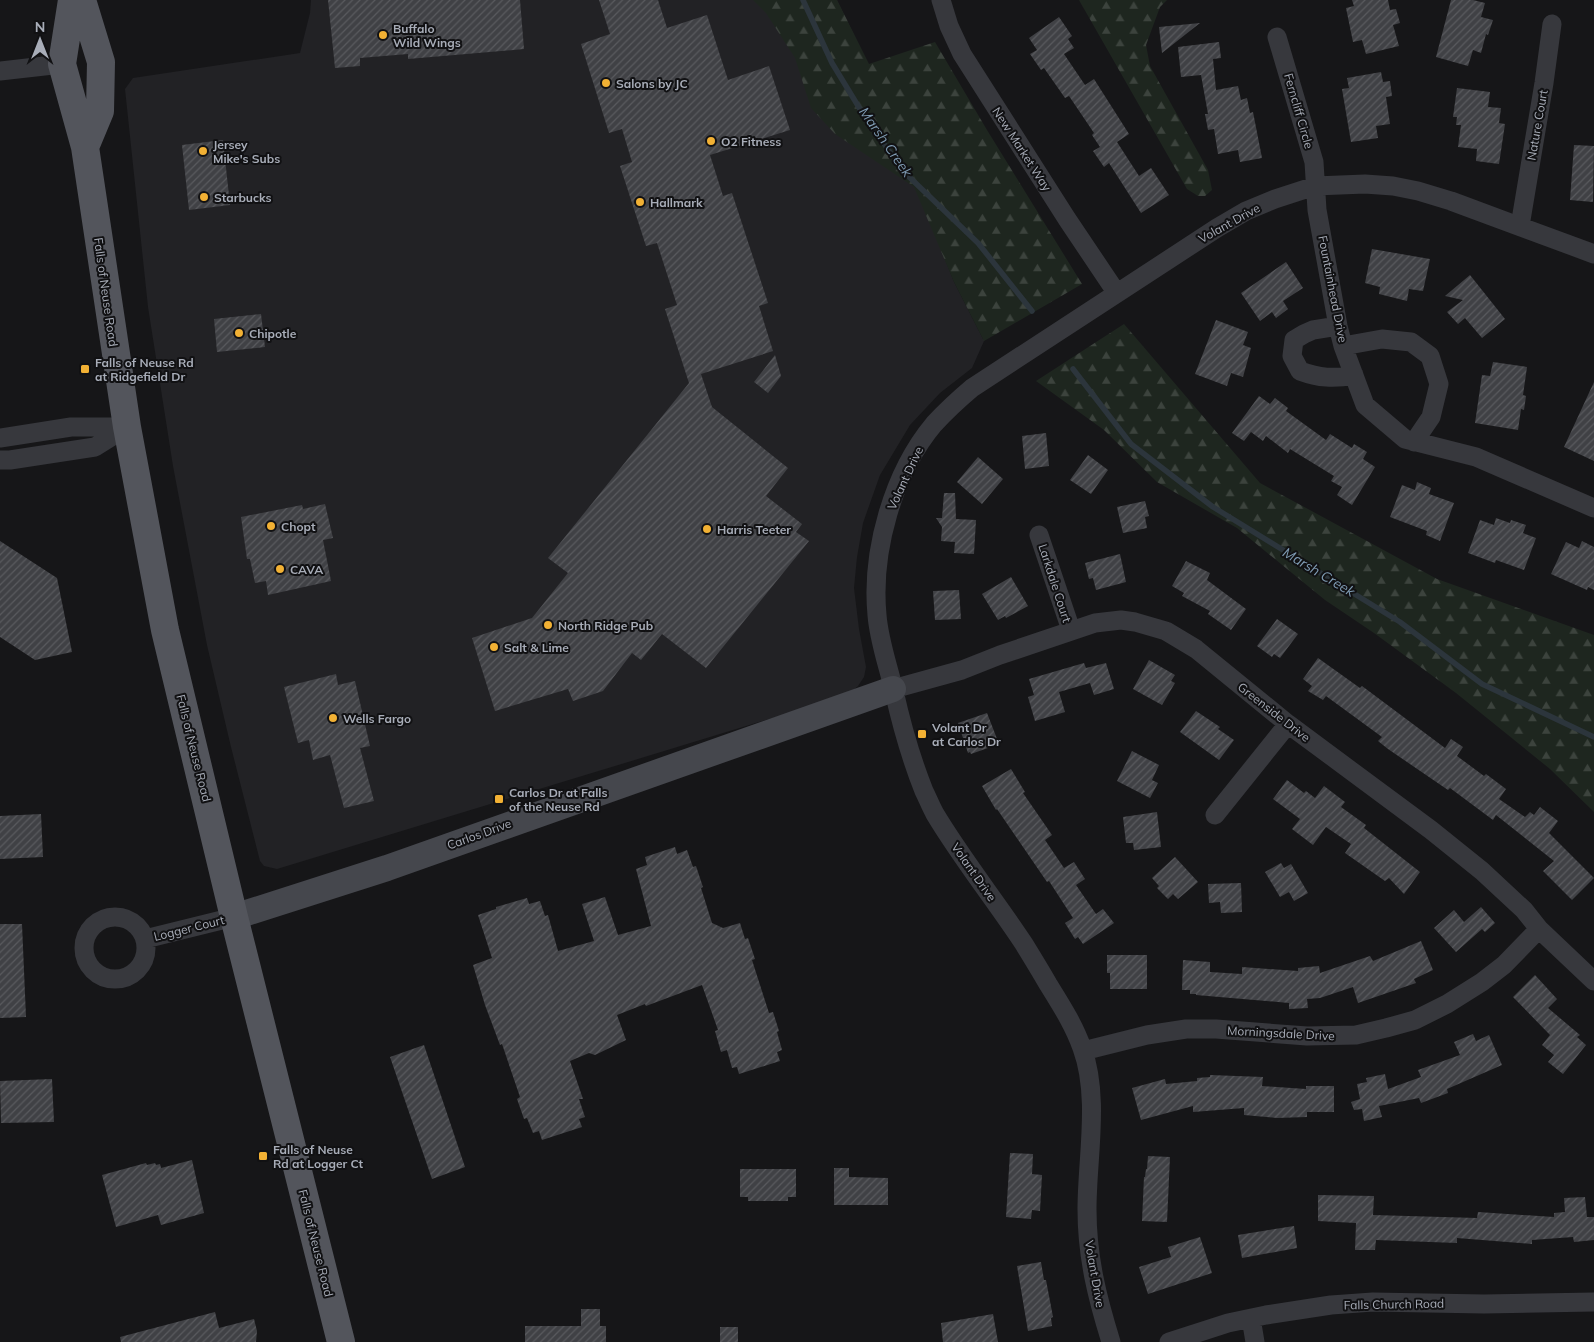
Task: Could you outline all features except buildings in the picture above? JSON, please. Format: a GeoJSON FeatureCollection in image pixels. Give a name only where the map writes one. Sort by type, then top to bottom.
{"type":"FeatureCollection","features":[{"type":"Feature","properties":{"kind":"main road"},"geometry":{"type":"LineString","coordinates":[[62,64],[72,0]]}},
{"type":"Feature","properties":{"kind":"main road"},"geometry":{"type":"LineString","coordinates":[[82,0],[101,62],[100,111],[85,147]]}},
{"type":"Feature","properties":{"kind":"main road","name":"Falls of Neuse Road"},"geometry":{"type":"LineString","coordinates":[[62,64],[78,74],[82,80],[85,147],[127,428],[165,630],[234,917],[341,1342]]}},
{"type":"Feature","properties":{"kind":"street","name":"New Market Way"},"geometry":{"type":"LineString","coordinates":[[941,0],[949,26],[962,54],[1116,292]]}},
{"type":"Feature","properties":{"kind":"street","name":"Nature Court"},"geometry":{"type":"LineString","coordinates":[[1520,226],[1552,24]]}},
{"type":"Feature","properties":{"kind":"street","name":"Ferncliff Circle"},"geometry":{"type":"LineString","coordinates":[[1277,37],[1314,162],[1316,186]]}},
{"type":"Feature","properties":{"kind":"street"},"geometry":{"type":"LineString","coordinates":[[0,70],[62,64]]}},
{"type":"Feature","properties":{"kind":"street","name":"Volant Drive"},"geometry":{"type":"LineString","coordinates":[[1111,1342],[1100,1306],[1088,1246],[1088,1173],[1091,1125],[1088,1071],[1083,1051],[1072,1024],[1024,944],[934,812],[914,767],[900,725],[894,689],[884,656],[877,617],[876,593],[877,567],[886,518],[895,493],[915,452],[933,426],[947,410],[972,388],[1116,292],[1246,212],[1275,199],[1316,186],[1365,184],[1410,189],[1451,201],[1594,254]]}},
{"type":"Feature","properties":{"kind":"street","name":"Fountainhead Drive"},"geometry":{"type":"LineString","coordinates":[[1316,186],[1317,210],[1338,326],[1343,346],[1366,405],[1405,439],[1476,457],[1594,508]]}},
{"type":"Feature","properties":{"kind":"street"},"geometry":{"type":"LineString","coordinates":[[1338,326],[1313,330],[1294,340],[1292,356],[1300,371],[1316,377],[1336,378],[1354,375]]}},
{"type":"Feature","properties":{"kind":"street"},"geometry":{"type":"LineString","coordinates":[[1343,346],[1382,339],[1410,342],[1430,356],[1439,384],[1431,417],[1414,442]]}},
{"type":"Feature","properties":{"kind":"street"},"geometry":{"type":"LineString","coordinates":[[0,438],[71,427],[127,428]]}},
{"type":"Feature","properties":{"kind":"street"},"geometry":{"type":"LineString","coordinates":[[0,460],[95,447],[127,428]]}},
{"type":"Feature","properties":{"kind":"street","name":"Larkdale Court"},"geometry":{"type":"LineString","coordinates":[[1039,535],[1071,630]]}},
{"type":"Feature","properties":{"kind":"street","name":"Greenside Drive"},"geometry":{"type":"LineString","coordinates":[[894,689],[962,670],[1095,623],[1121,620],[1146,624],[1166,631],[1196,649],[1288,724],[1431,830],[1482,871],[1524,910],[1539,929],[1594,981]]}},
{"type":"Feature","properties":{"kind":"street","name":"Carlos Drive"},"geometry":{"type":"LineString","coordinates":[[234,917],[386,868],[894,689]]}},
{"type":"Feature","properties":{"kind":"street"},"geometry":{"type":"LineString","coordinates":[[1215,815],[1288,724]]}},
{"type":"Feature","properties":{"kind":"street","name":"Logger Court"},"geometry":{"type":"LineString","coordinates":[[145,938],[234,917]]}},
{"type":"Feature","properties":{"kind":"street","name":"Morningsdale Drive"},"geometry":{"type":"LineString","coordinates":[[1083,1051],[1147,1035],[1186,1029],[1216,1029],[1307,1036],[1356,1034],[1416,1020],[1447,1004],[1504,965],[1539,929]]}},
{"type":"Feature","properties":{"kind":"street","name":"Falls Church Road"},"geometry":{"type":"LineString","coordinates":[[1169,1342],[1228,1323],[1331,1305],[1373,1302],[1484,1304],[1594,1302]]}},
{"type":"Feature","properties":{"kind":"street"},"geometry":{"type":"LineString","coordinates":[[1251,1318],[1255,1342]]}},
{"type":"Feature","properties":{"kind":"shaded area"},"geometry":{"type":"Polygon","coordinates":[[[311,0],[837,0],[868,64],[954,282],[984,341],[972,368],[940,393],[910,425],[880,475],[863,523],[854,588],[866,667],[864,677],[848,695],[277,869],[264,866],[260,861],[207,645],[173,466],[148,307],[125,89],[133,78],[300,53],[310,13],[311,0]]]}},
{"type":"Feature","properties":{"kind":"green space"},"geometry":{"type":"Polygon","coordinates":[[[753,0],[837,0],[869,64],[935,42],[1082,284],[984,341],[954,282],[914,187],[835,134],[811,108],[795,58],[766,13],[753,0]]]}},
{"type":"Feature","properties":{"kind":"green space"},"geometry":{"type":"Polygon","coordinates":[[[1079,0],[1167,0],[1160,7],[1146,45],[1150,66],[1208,170],[1212,190],[1205,196],[1198,196],[1187,189],[1079,0]]]}},
{"type":"Feature","properties":{"kind":"green space"},"geometry":{"type":"Polygon","coordinates":[[[1124,324],[1260,483],[1437,579],[1594,635],[1594,812],[1550,769],[1456,693],[1325,600],[1237,528],[1157,482],[1104,430],[1036,381],[1124,324]]]}},
{"type":"Feature","properties":{"kind":"waterway","name":"Marsh Creek"},"geometry":{"type":"LineString","coordinates":[[803,0],[832,63],[863,114],[904,172],[978,243],[1032,311]]}},
{"type":"Feature","properties":{"kind":"waterway","name":"Marsh Creek"},"geometry":{"type":"LineString","coordinates":[[1073,369],[1131,444],[1213,507],[1400,622],[1482,684],[1594,737]]}},
{"type":"Feature","properties":{"kind":"place","name":"Buffalo Wild Wings"},"geometry":{"type":"Point","coordinates":[383,35]}},
{"type":"Feature","properties":{"kind":"place","name":"Salons by JC"},"geometry":{"type":"Point","coordinates":[606,83]}},
{"type":"Feature","properties":{"kind":"place","name":"O2 Fitness"},"geometry":{"type":"Point","coordinates":[711,141]}},
{"type":"Feature","properties":{"kind":"place","name":"Jersey Mike's Subs"},"geometry":{"type":"Point","coordinates":[203,151]}},
{"type":"Feature","properties":{"kind":"place","name":"Starbucks"},"geometry":{"type":"Point","coordinates":[204,197]}},
{"type":"Feature","properties":{"kind":"place","name":"Hallmark"},"geometry":{"type":"Point","coordinates":[640,202]}},
{"type":"Feature","properties":{"kind":"place","name":"Chipotle"},"geometry":{"type":"Point","coordinates":[239,333]}},
{"type":"Feature","properties":{"kind":"place","name":"Falls of Neuse Rd at Ridgefield Dr"},"geometry":{"type":"Point","coordinates":[85,369]}},
{"type":"Feature","properties":{"kind":"place","name":"Chopt"},"geometry":{"type":"Point","coordinates":[271,526]}},
{"type":"Feature","properties":{"kind":"place","name":"Harris Teeter"},"geometry":{"type":"Point","coordinates":[707,529]}},
{"type":"Feature","properties":{"kind":"place","name":"CAVA"},"geometry":{"type":"Point","coordinates":[280,569]}},
{"type":"Feature","properties":{"kind":"place","name":"North Ridge Pub"},"geometry":{"type":"Point","coordinates":[548,625]}},
{"type":"Feature","properties":{"kind":"place","name":"Salt & Lime"},"geometry":{"type":"Point","coordinates":[494,647]}},
{"type":"Feature","properties":{"kind":"place","name":"Wells Fargo"},"geometry":{"type":"Point","coordinates":[333,718]}},
{"type":"Feature","properties":{"kind":"place","name":"Volant Dr at Carlos Dr"},"geometry":{"type":"Point","coordinates":[922,734]}},
{"type":"Feature","properties":{"kind":"place","name":"Carlos Dr at Falls of the Neuse Rd"},"geometry":{"type":"Point","coordinates":[499,799]}},
{"type":"Feature","properties":{"kind":"place","name":"Falls of Neuse Rd at Logger Ct"},"geometry":{"type":"Point","coordinates":[263,1156]}}]}
